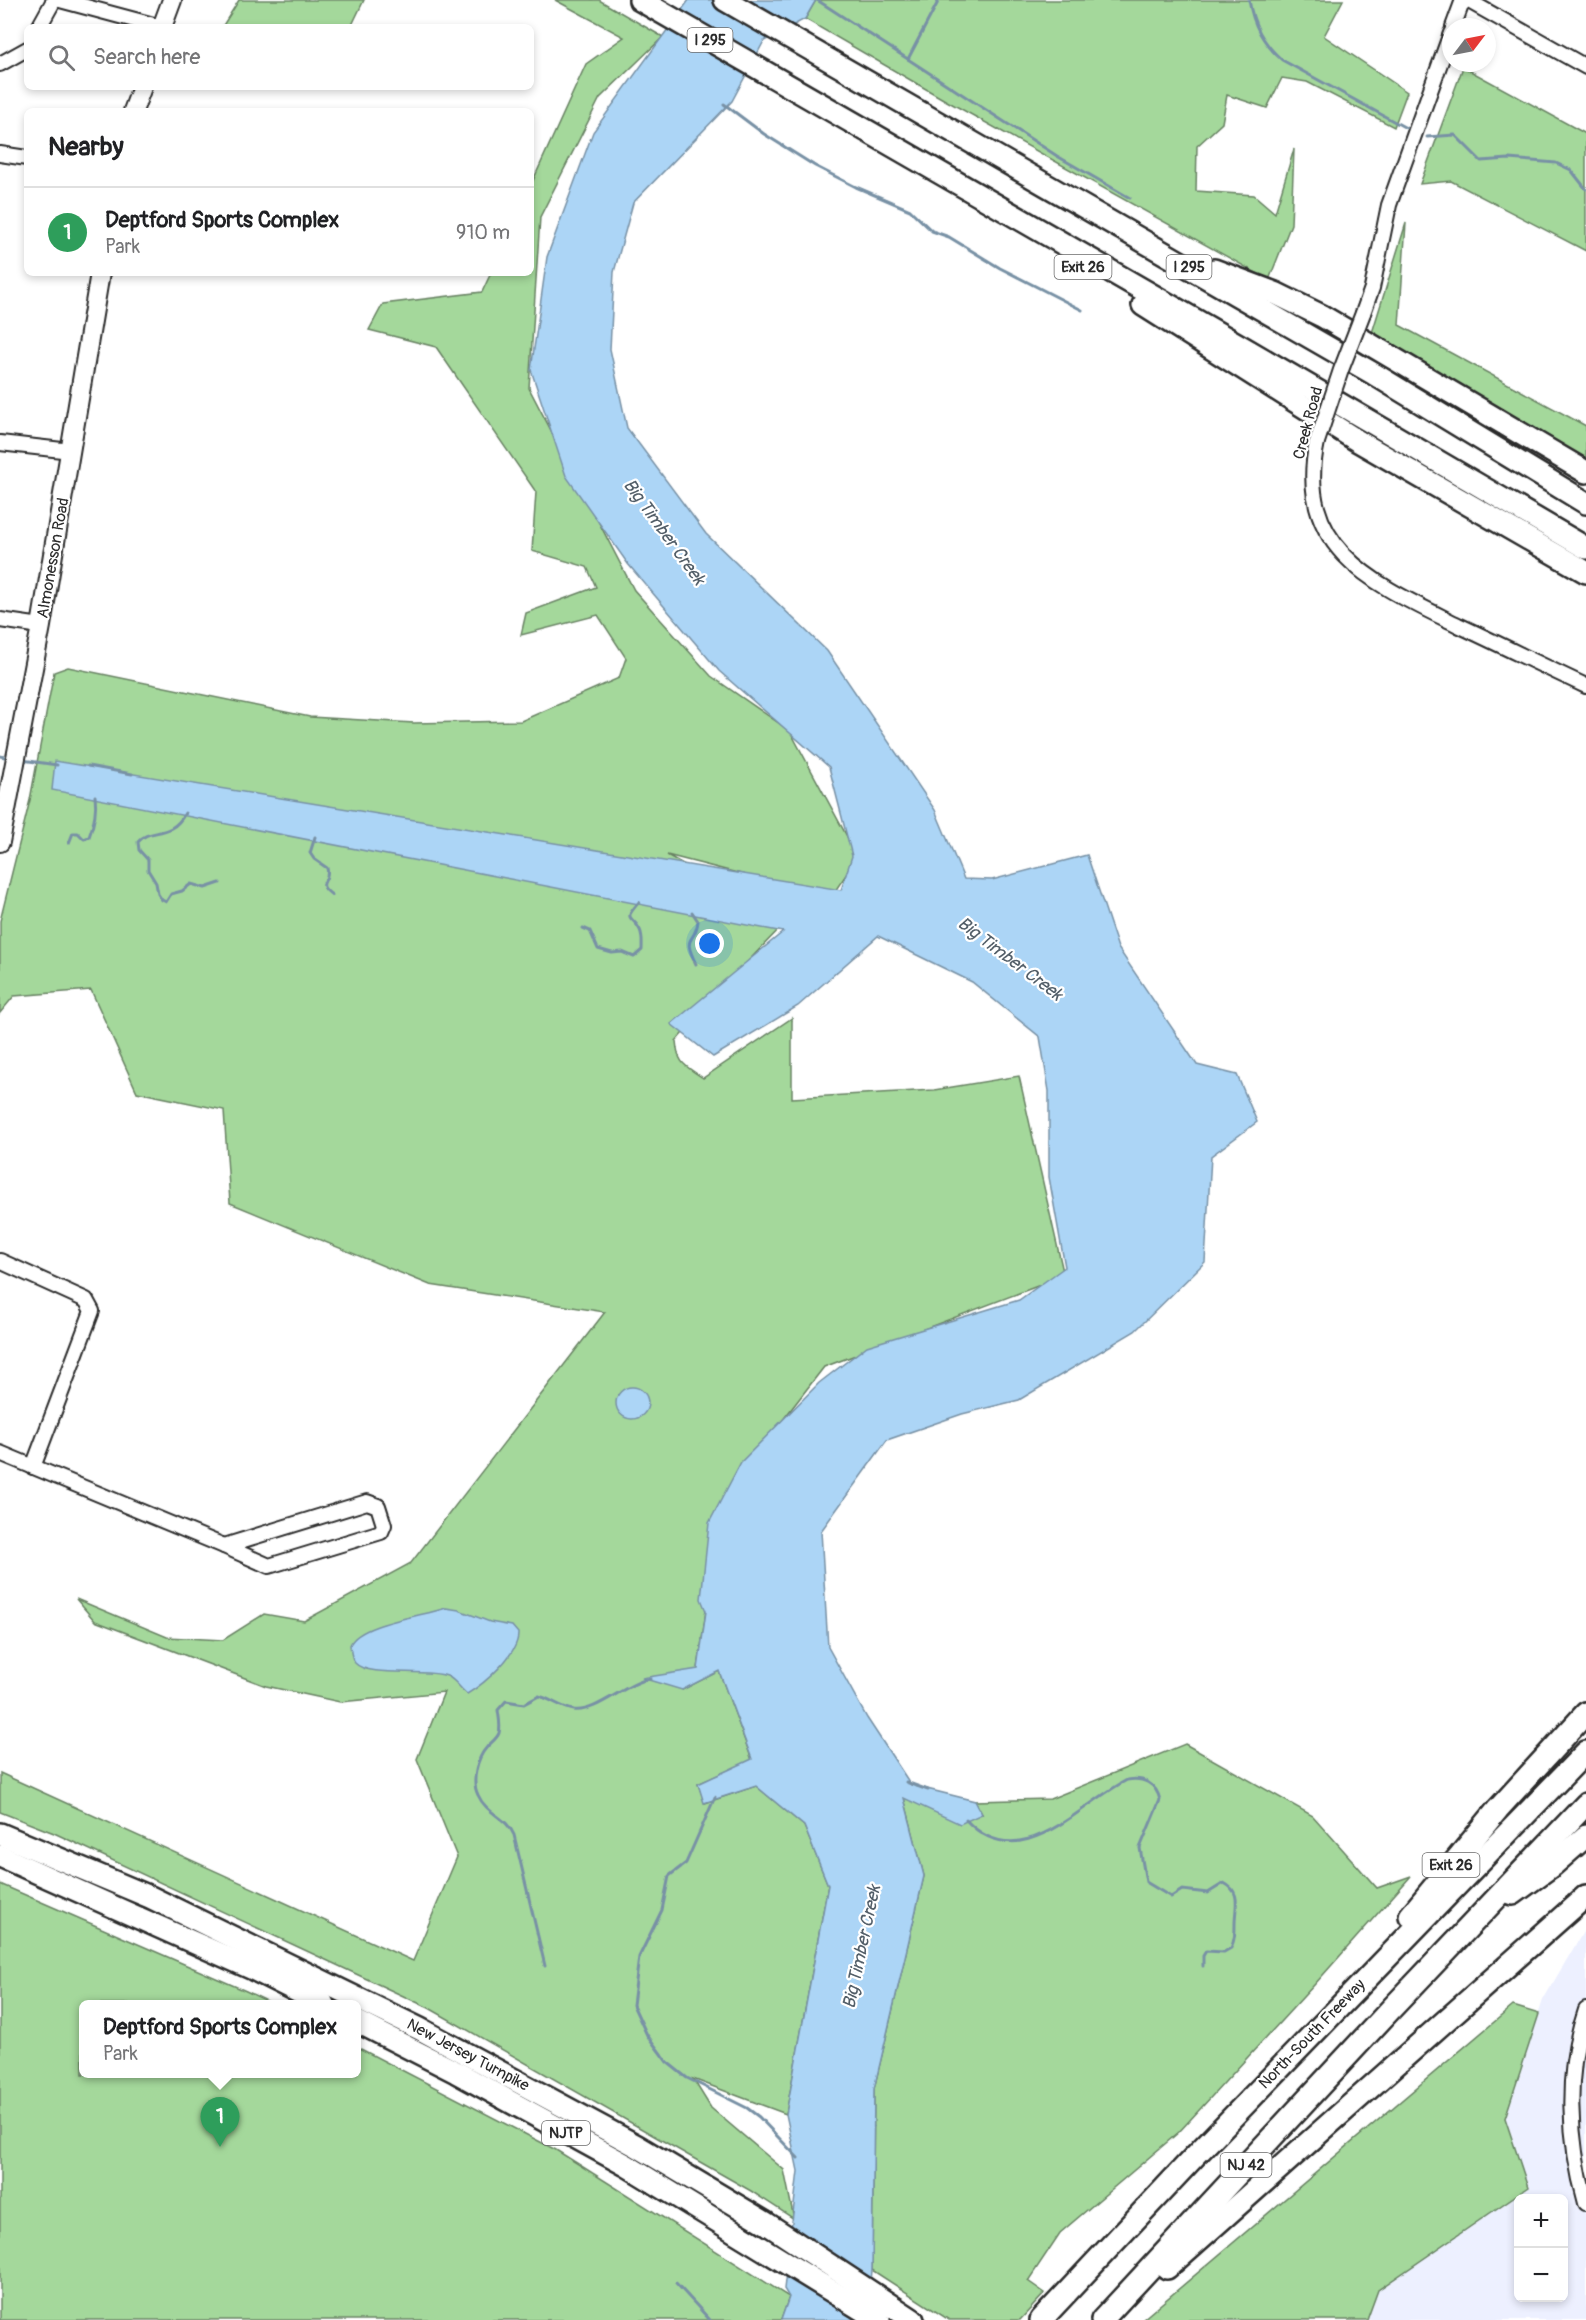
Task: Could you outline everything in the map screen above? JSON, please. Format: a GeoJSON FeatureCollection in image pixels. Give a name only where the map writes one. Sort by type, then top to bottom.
{"type":"FeatureCollection","features":[{"type":"Feature","properties":{"kind":"highway","name":"I 295"},"geometry":{"type":"LineString","coordinates":[[725,0],[1449,418],[1586,503]]}},
{"type":"Feature","properties":{"kind":"highway","name":"I 295"},"geometry":{"type":"LineString","coordinates":[[646,3],[1586,548]]}},
{"type":"Feature","properties":{"kind":"highway","name":"Exit 26"},"geometry":{"type":"LineString","coordinates":[[868,132],[1358,441],[1586,572]]}},
{"type":"Feature","properties":{"kind":"highway"},"geometry":{"type":"LineString","coordinates":[[1132,233],[1209,268],[1298,303],[1586,472]]}},
{"type":"Feature","properties":{"kind":"highway","name":"Exit 26"},"geometry":{"type":"LineString","coordinates":[[1322,2023],[1498,1809],[1586,1713]]}},
{"type":"Feature","properties":{"kind":"highway","name":"North-South Freeway"},"geometry":{"type":"LineString","coordinates":[[1041,2320],[1322,2023],[1586,1752]]}},
{"type":"Feature","properties":{"kind":"highway","name":"NJ 42"},"geometry":{"type":"LineString","coordinates":[[1102,2320],[1586,1804]]}},
{"type":"Feature","properties":{"kind":"highway","name":"New Jersey Turnpike"},"geometry":{"type":"LineString","coordinates":[[0,1834],[150,1897],[361,2000]]}},
{"type":"Feature","properties":{"kind":"highway"},"geometry":{"type":"LineString","coordinates":[[1471,1924],[1553,1865],[1586,1836]]}},
{"type":"Feature","properties":{"kind":"highway"},"geometry":{"type":"LineString","coordinates":[[0,1856],[253,1969],[315,2000]]}},
{"type":"Feature","properties":{"kind":"highway"},"geometry":{"type":"LineString","coordinates":[[1108,2320],[1586,1896]]}},
{"type":"Feature","properties":{"kind":"highway","name":"New Jersey Turnpike"},"geometry":{"type":"LineString","coordinates":[[361,2000],[420,2029],[638,2146],[766,2223],[913,2320]]}},
{"type":"Feature","properties":{"kind":"highway","name":"New Jersey Turnpike"},"geometry":{"type":"LineString","coordinates":[[361,2024],[456,2072],[616,2160],[876,2318]]}},
{"type":"Feature","properties":{"kind":"main road"},"geometry":{"type":"LineString","coordinates":[[162,24],[172,0]]}},
{"type":"Feature","properties":{"kind":"main road"},"geometry":{"type":"LineString","coordinates":[[134,108],[141,90]]}},
{"type":"Feature","properties":{"kind":"main road","name":"Almonesson Road"},"geometry":{"type":"LineString","coordinates":[[0,842],[41,626],[100,276]]}},
{"type":"Feature","properties":{"kind":"street"},"geometry":{"type":"LineString","coordinates":[[41,24],[54,0]]}},
{"type":"Feature","properties":{"kind":"street"},"geometry":{"type":"LineString","coordinates":[[60,0],[150,24]]}},
{"type":"Feature","properties":{"kind":"street"},"geometry":{"type":"LineString","coordinates":[[1457,18],[1465,0],[1586,67]]}},
{"type":"Feature","properties":{"kind":"street"},"geometry":{"type":"LineString","coordinates":[[0,64],[24,51]]}},
{"type":"Feature","properties":{"kind":"street","name":"Creek Road"},"geometry":{"type":"LineString","coordinates":[[1442,58],[1389,205],[1372,288],[1337,379],[1317,442],[1312,476],[1318,512],[1334,543],[1354,566],[1370,579],[1441,617],[1586,686]]}},
{"type":"Feature","properties":{"kind":"street"},"geometry":{"type":"LineString","coordinates":[[0,154],[24,158]]}},
{"type":"Feature","properties":{"kind":"street"},"geometry":{"type":"LineString","coordinates":[[0,443],[71,451]]}},
{"type":"Feature","properties":{"kind":"street"},"geometry":{"type":"LineString","coordinates":[[0,620],[41,626]]}},
{"type":"Feature","properties":{"kind":"street"},"geometry":{"type":"LineString","coordinates":[[0,1261],[86,1300],[92,1311],[33,1467]]}},
{"type":"Feature","properties":{"kind":"street"},"geometry":{"type":"LineString","coordinates":[[0,1453],[269,1566],[381,1532],[384,1525],[378,1506],[368,1502],[224,1546]]}},
{"type":"Feature","properties":{"kind":"street"},"geometry":{"type":"LineString","coordinates":[[1586,2010],[1573,2059],[1572,2095],[1574,2143],[1586,2203]]}},
{"type":"Feature","properties":{"kind":"shaded area"},"geometry":{"type":"Polygon","coordinates":[[[1586,1927],[1586,2320],[1367,2320],[1378,2290],[1514,2197],[1514,2302],[1568,2302],[1568,2194],[1518,2194],[1528,2187],[1505,2118],[1543,2000],[1586,1927]]]}},
{"type":"Feature","properties":{"kind":"green space"},"geometry":{"type":"Polygon","coordinates":[[[239,0],[364,0],[352,24],[224,24],[239,0]]]}},
{"type":"Feature","properties":{"kind":"green space"},"geometry":{"type":"Polygon","coordinates":[[[555,0],[599,0],[663,37],[600,98],[540,217],[529,388],[634,590],[711,676],[790,731],[858,857],[831,897],[667,855],[786,922],[720,990],[676,1041],[679,1055],[687,1067],[703,1078],[792,1018],[792,1098],[934,1090],[1019,1076],[1064,1276],[824,1367],[730,1488],[706,1610],[698,1669],[682,1690],[719,1671],[752,1760],[698,1784],[705,1803],[756,1786],[804,1826],[828,1885],[786,2114],[693,2079],[711,2108],[784,2170],[794,2219],[751,2191],[429,2008],[54,1833],[0,1812],[0,1773],[413,1961],[457,1857],[417,1759],[444,1692],[340,1702],[266,1686],[95,1621],[76,1599],[167,1637],[223,1640],[264,1614],[304,1621],[411,1563],[605,1312],[430,1285],[230,1203],[224,1110],[137,1092],[91,990],[14,996],[0,1013],[0,921],[30,800],[54,672],[68,667],[310,717],[414,723],[521,721],[619,678],[626,658],[598,615],[521,635],[526,613],[596,587],[587,567],[532,551],[536,492],[436,347],[369,330],[383,304],[482,292],[490,276],[534,276],[534,178],[586,64],[624,37],[555,0]]]}},
{"type":"Feature","properties":{"kind":"green space"},"geometry":{"type":"Polygon","coordinates":[[[816,0],[1343,0],[1324,36],[1407,92],[1394,127],[1307,82],[1282,78],[1267,108],[1227,95],[1222,123],[1197,146],[1196,191],[1254,195],[1275,213],[1294,149],[1291,224],[1269,280],[945,100],[805,19],[816,0]]]}},
{"type":"Feature","properties":{"kind":"green space"},"geometry":{"type":"Polygon","coordinates":[[[1461,72],[1472,72],[1586,134],[1586,251],[1451,181],[1420,184],[1461,72]]]}},
{"type":"Feature","properties":{"kind":"green space"},"geometry":{"type":"Polygon","coordinates":[[[1406,223],[1399,325],[1586,426],[1586,460],[1372,333],[1406,223]]]}},
{"type":"Feature","properties":{"kind":"green space"},"geometry":{"type":"Polygon","coordinates":[[[1185,1744],[1313,1816],[1377,1888],[1411,1876],[1179,2132],[1060,2233],[1028,2281],[1045,2293],[1020,2320],[949,2320],[872,2270],[874,2089],[924,1876],[904,1798],[982,1814],[975,1801],[1050,1799],[1185,1744]]]}},
{"type":"Feature","properties":{"kind":"green space"},"geometry":{"type":"Polygon","coordinates":[[[0,1884],[265,2000],[79,2000],[79,2078],[361,2078],[361,2049],[556,2150],[789,2297],[781,2320],[0,2320],[0,1884]]]}},
{"type":"Feature","properties":{"kind":"green space"},"geometry":{"type":"Polygon","coordinates":[[[1513,2006],[1539,2014],[1505,2118],[1528,2187],[1514,2194],[1514,2197],[1378,2290],[1367,2320],[1142,2320],[1513,2006]]]}},
{"type":"Feature","properties":{"kind":"water","name":"Big Timber Creek"},"geometry":{"type":"Polygon","coordinates":[[[689,0],[816,0],[805,19],[764,41],[732,101],[633,203],[614,272],[610,349],[627,428],[706,534],[827,651],[935,810],[964,879],[992,880],[1087,855],[1118,948],[1197,1065],[1237,1075],[1257,1122],[1211,1156],[1205,1262],[1135,1331],[1019,1400],[962,1414],[887,1440],[821,1531],[828,1647],[867,1718],[911,1785],[975,1801],[982,1814],[960,1824],[904,1798],[924,1876],[874,2089],[872,2270],[868,2320],[781,2320],[789,2297],[784,2289],[798,2171],[786,2114],[828,1885],[804,1826],[756,1786],[704,1803],[698,1784],[752,1759],[719,1671],[682,1690],[642,1678],[698,1669],[706,1611],[701,1599],[709,1523],[741,1462],[819,1383],[867,1346],[1019,1300],[1065,1267],[1049,1177],[1049,1091],[1040,1037],[972,982],[878,936],[798,1006],[713,1057],[671,1024],[783,932],[52,790],[55,761],[841,890],[852,856],[829,767],[719,671],[628,564],[566,476],[531,370],[547,257],[593,132],[689,0]]]}},
{"type":"Feature","properties":{"kind":"water"},"geometry":{"type":"Polygon","coordinates":[[[632,1387],[643,1392],[648,1403],[643,1414],[632,1419],[621,1414],[616,1403],[621,1392],[632,1387]]]}},
{"type":"Feature","properties":{"kind":"water"},"geometry":{"type":"Polygon","coordinates":[[[446,1608],[459,1610],[490,1622],[512,1626],[518,1633],[517,1641],[507,1659],[491,1676],[467,1694],[447,1676],[384,1672],[362,1668],[355,1663],[350,1645],[356,1637],[393,1621],[446,1608]]]}},
{"type":"Feature","properties":{"kind":"waterway"},"geometry":{"type":"LineString","coordinates":[[817,0],[1057,156],[1130,198]]}},
{"type":"Feature","properties":{"kind":"waterway"},"geometry":{"type":"LineString","coordinates":[[908,59],[939,0]]}},
{"type":"Feature","properties":{"kind":"waterway"},"geometry":{"type":"LineString","coordinates":[[1249,0],[1253,18],[1260,33],[1269,47],[1282,60],[1406,128]]}},
{"type":"Feature","properties":{"kind":"waterway"},"geometry":{"type":"LineString","coordinates":[[724,104],[764,134],[815,166],[856,187],[910,210],[932,231],[949,237],[1000,268],[1082,310]]}},
{"type":"Feature","properties":{"kind":"waterway"},"geometry":{"type":"LineString","coordinates":[[1427,137],[1455,135],[1481,161],[1509,159],[1556,163],[1571,170],[1586,189]]}},
{"type":"Feature","properties":{"kind":"waterway"},"geometry":{"type":"LineString","coordinates":[[0,756],[10,758]]}},
{"type":"Feature","properties":{"kind":"waterway"},"geometry":{"type":"LineString","coordinates":[[22,760],[57,765]]}},
{"type":"Feature","properties":{"kind":"waterway"},"geometry":{"type":"LineString","coordinates":[[88,766],[132,774]]}},
{"type":"Feature","properties":{"kind":"waterway"},"geometry":{"type":"LineString","coordinates":[[69,843],[73,833],[78,833],[84,839],[89,837],[95,817],[95,796]]}},
{"type":"Feature","properties":{"kind":"waterway"},"geometry":{"type":"LineString","coordinates":[[185,813],[173,827],[148,835],[138,842],[139,850],[148,860],[148,870],[156,883],[158,894],[166,902],[171,894],[182,891],[191,884],[205,888],[220,883]]}},
{"type":"Feature","properties":{"kind":"waterway"},"geometry":{"type":"LineString","coordinates":[[315,837],[310,853],[314,859],[327,868],[324,887],[332,895]]}},
{"type":"Feature","properties":{"kind":"waterway"},"geometry":{"type":"LineString","coordinates":[[583,928],[590,931],[598,949],[612,953],[622,952],[634,957],[642,950],[642,937],[630,915],[639,902]]}},
{"type":"Feature","properties":{"kind":"waterway"},"geometry":{"type":"LineString","coordinates":[[692,912],[698,921],[689,943],[696,964]]}},
{"type":"Feature","properties":{"kind":"waterway"},"geometry":{"type":"LineString","coordinates":[[545,1966],[514,1835],[511,1829],[486,1807],[478,1795],[475,1783],[478,1763],[483,1752],[498,1735],[500,1730],[498,1710],[506,1701],[524,1704],[539,1696],[569,1709],[583,1710],[650,1679]]}},
{"type":"Feature","properties":{"kind":"waterway"},"geometry":{"type":"LineString","coordinates":[[966,1820],[986,1836],[1007,1842],[1028,1839],[1069,1819],[1127,1780],[1138,1779],[1152,1785],[1160,1800],[1140,1848],[1146,1882],[1171,1897],[1182,1890],[1208,1893],[1224,1883],[1235,1895],[1235,1933],[1231,1948],[1224,1952],[1206,1951],[1203,1956],[1203,1966]]}},
{"type":"Feature","properties":{"kind":"waterway"},"geometry":{"type":"LineString","coordinates":[[906,1782],[928,1790]]}},
{"type":"Feature","properties":{"kind":"waterway"},"geometry":{"type":"LineString","coordinates":[[715,1797],[686,1863],[669,1876],[662,1910],[639,1957],[633,2005],[647,2035],[667,2062],[687,2078],[747,2108],[759,2117],[798,2158]]}},
{"type":"Feature","properties":{"kind":"waterway"},"geometry":{"type":"LineString","coordinates":[[676,2283],[710,2320]]}},
{"type":"Feature","properties":{"kind":"place","name":"Deptford Sports Complex"},"geometry":{"type":"Point","coordinates":[220,2147]}}]}
